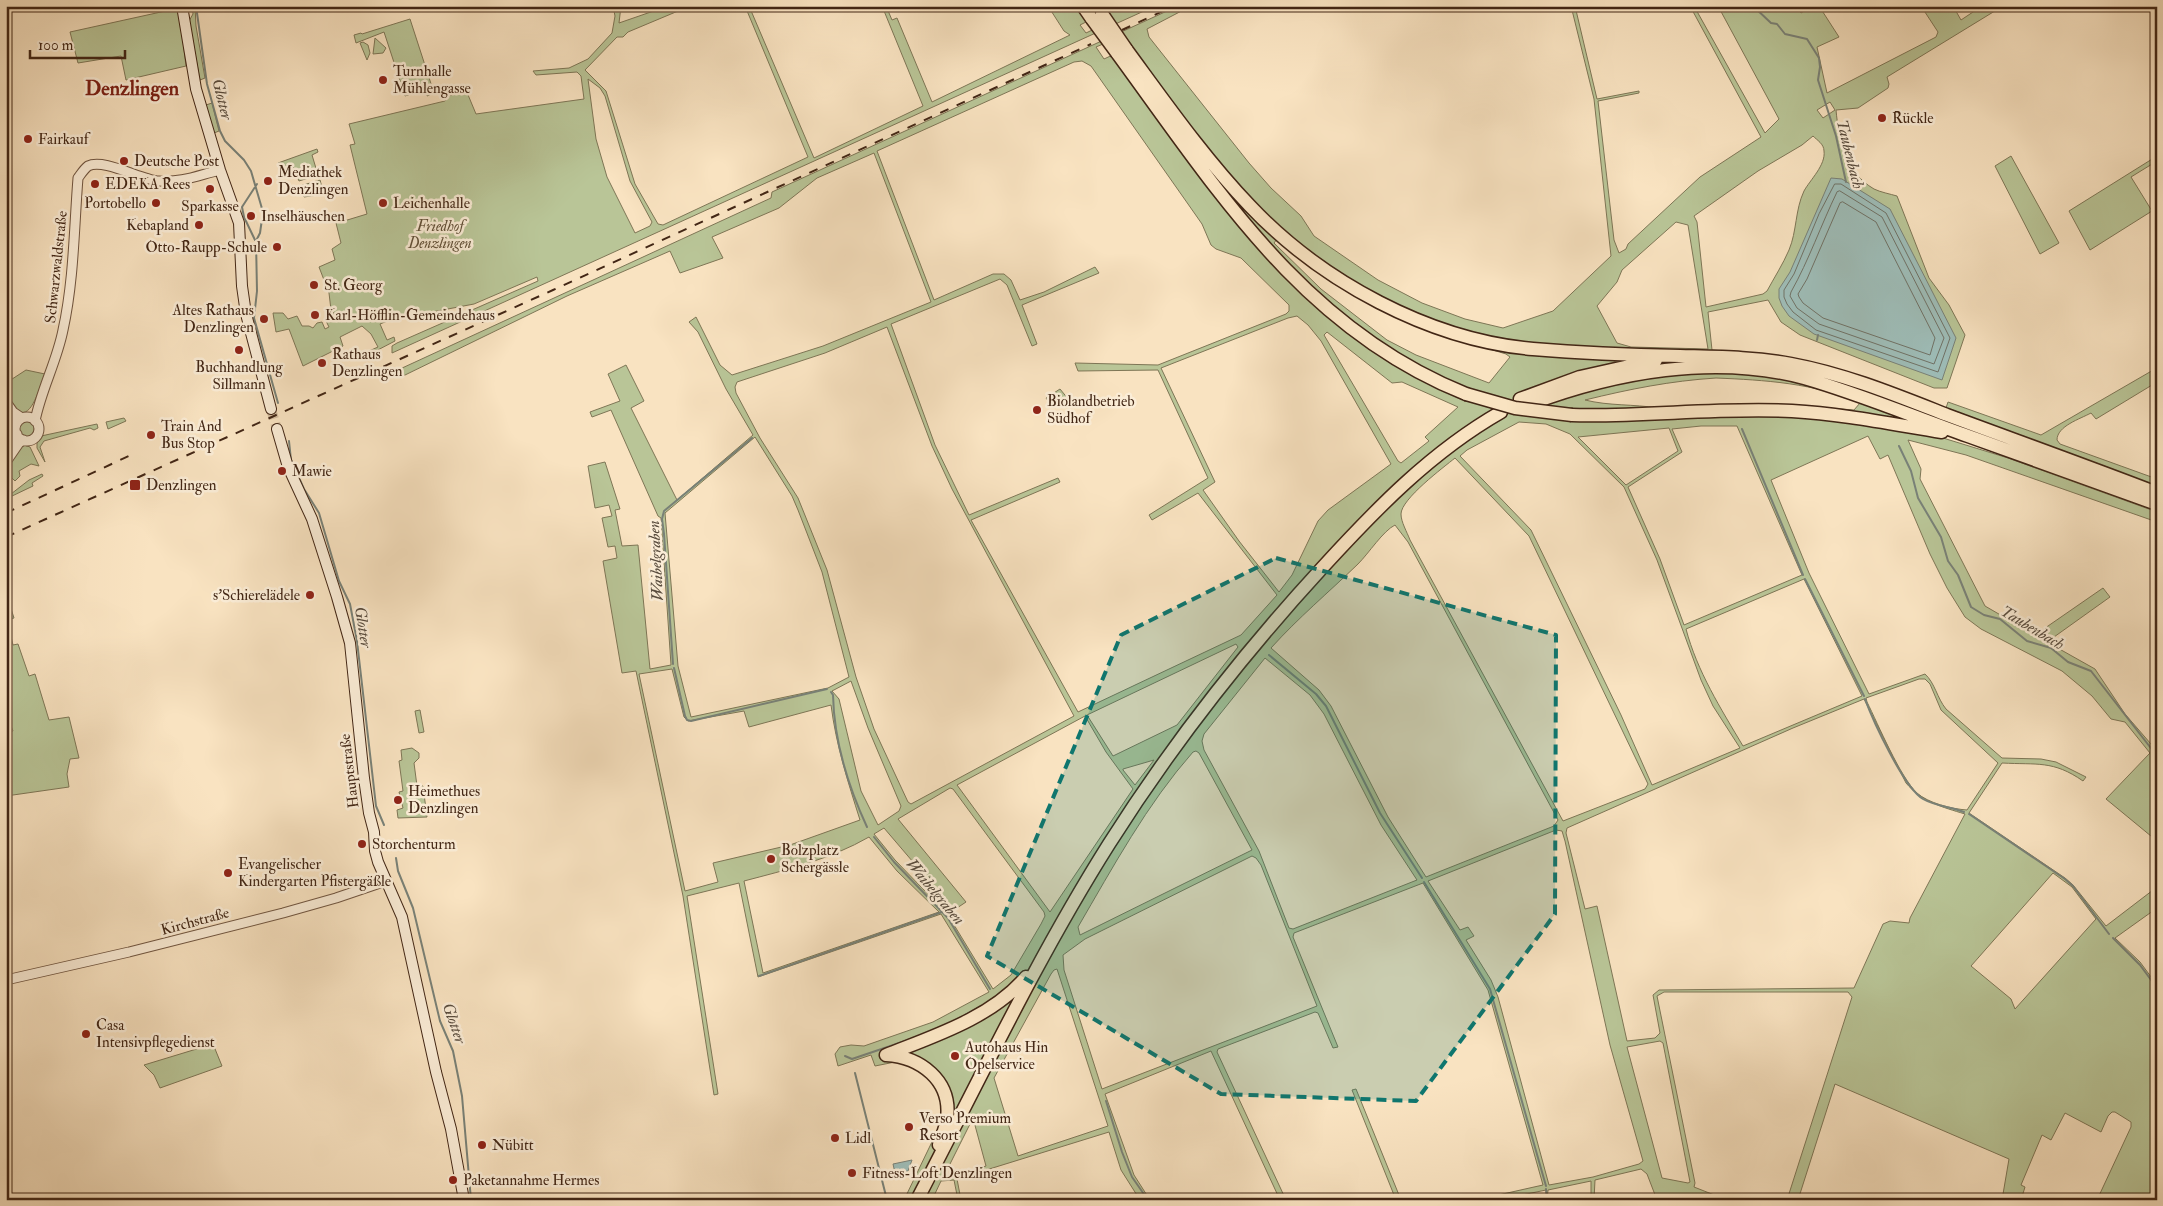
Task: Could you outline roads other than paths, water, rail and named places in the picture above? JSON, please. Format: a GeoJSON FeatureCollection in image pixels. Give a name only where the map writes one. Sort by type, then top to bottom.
{"type":"FeatureCollection","features":[{"type":"Feature","properties":{"kind":"highway"},"geometry":{"type":"LineString","coordinates":[[1083,6],[1097,13],[1239,218],[1302,288],[1348,327],[1379,349],[1425,376],[1466,394],[1515,408],[1572,415],[1792,411],[1849,416],[1968,436]]}},
{"type":"Feature","properties":{"kind":"highway"},"geometry":{"type":"LineString","coordinates":[[1122,51],[1238,194],[1274,230],[1311,259],[1357,290],[1414,317],[1456,333],[1528,348],[1748,358],[1790,364],[1834,375],[1883,391],[2157,493]]}},
{"type":"Feature","properties":{"kind":"highway"},"geometry":{"type":"LineString","coordinates":[[1680,356],[1580,377],[1525,402],[1634,375],[1695,368],[1740,368],[1804,378],[1862,396],[2157,504]]}},
{"type":"Feature","properties":{"kind":"highway"},"geometry":{"type":"LineString","coordinates":[[917,1200],[1009,1022],[1098,863],[1166,759],[1266,631],[1382,504],[1427,463],[1462,436],[1501,412]]}},
{"type":"Feature","properties":{"kind":"highway"},"geometry":{"type":"LineString","coordinates":[[912,1200],[1026,977],[1080,885],[1098,863]]}},
{"type":"Feature","properties":{"kind":"highway"},"geometry":{"type":"LineString","coordinates":[[939,1145],[947,1120],[947,1102],[938,1081],[932,1073],[919,1063],[886,1055],[972,1018],[1013,992],[1026,977]]}},
{"type":"Feature","properties":{"kind":"main road"},"geometry":{"type":"LineString","coordinates":[[182,6],[194,84],[220,170],[239,222],[242,286],[246,314],[271,408]]}},
{"type":"Feature","properties":{"kind":"main road","name":"Hauptstraße"},"geometry":{"type":"LineString","coordinates":[[277,429],[291,474],[312,519],[342,611],[350,643],[366,801],[374,832],[378,862],[402,917],[436,1072],[451,1129],[464,1200]]}},
{"type":"Feature","properties":{"kind":"street","name":"Schwarzwaldstraße"},"geometry":{"type":"LineString","coordinates":[[28,419],[38,403],[50,376],[63,331],[69,299],[78,178],[90,165],[100,164],[158,181],[185,181],[220,170]]}},
{"type":"Feature","properties":{"kind":"street"},"geometry":{"type":"LineString","coordinates":[[6,402],[13,412],[28,419],[38,427],[37,435],[31,440],[24,440],[19,443],[6,462]]}},
{"type":"Feature","properties":{"kind":"street"},"geometry":{"type":"LineString","coordinates":[[6,411],[16,430],[24,440]]}},
{"type":"Feature","properties":{"kind":"street"},"geometry":{"type":"LineString","coordinates":[[6,453],[16,430],[28,419]]}},
{"type":"Feature","properties":{"kind":"street","name":"Kirchstraße"},"geometry":{"type":"LineString","coordinates":[[7,981],[322,903],[386,881]]}},
{"type":"Feature","properties":{"kind":"water"},"geometry":{"type":"Polygon","coordinates":[[[1831,178],[1842,179],[1890,209],[1956,338],[1942,380],[1814,334],[1789,316],[1782,306],[1779,298],[1779,289],[1790,272],[1831,178]]]}},
{"type":"Feature","properties":{"kind":"water"},"geometry":{"type":"Polygon","coordinates":[[[912,1160],[908,1171],[895,1173],[893,1164],[912,1160]]]}},
{"type":"Feature","properties":{"kind":"waterway","name":"Glotter"},"geometry":{"type":"LineString","coordinates":[[196,6],[207,84],[220,131],[225,141],[244,160],[251,171],[263,212],[260,233],[256,241],[257,291],[254,318],[278,403]]}},
{"type":"Feature","properties":{"kind":"waterway","name":"Taubenbach"},"geometry":{"type":"LineString","coordinates":[[1753,6],[1771,23],[1777,24],[1785,34],[1807,39],[1819,58],[1818,80],[1836,136],[1846,182]]}},
{"type":"Feature","properties":{"kind":"waterway","name":"Glotter"},"geometry":{"type":"LineString","coordinates":[[255,240],[244,217],[242,207],[257,184]]}},
{"type":"Feature","properties":{"kind":"waterway","name":"Taubenbach"},"geometry":{"type":"LineString","coordinates":[[1817,340],[1818,335]]}},
{"type":"Feature","properties":{"kind":"waterway"},"geometry":{"type":"LineString","coordinates":[[1742,429],[1803,575]]}},
{"type":"Feature","properties":{"kind":"waterway","name":"Waibelgraben"},"geometry":{"type":"LineString","coordinates":[[673,664],[662,519],[664,511],[752,438]]}},
{"type":"Feature","properties":{"kind":"waterway","name":"Glotter"},"geometry":{"type":"LineString","coordinates":[[289,441],[291,460],[304,489],[319,513],[339,581],[350,604],[357,641],[376,806],[384,825]]}},
{"type":"Feature","properties":{"kind":"waterway","name":"Taubenbach"},"geometry":{"type":"LineString","coordinates":[[1899,446],[1911,471],[1918,498],[1941,537],[1948,561],[1958,575],[1971,607],[1984,615],[2000,619],[2027,641],[2051,648],[2068,662],[2091,671],[2157,756]]}},
{"type":"Feature","properties":{"kind":"waterway"},"geometry":{"type":"LineString","coordinates":[[1805,579],[1864,696]]}},
{"type":"Feature","properties":{"kind":"waterway"},"geometry":{"type":"LineString","coordinates":[[1269,655],[1316,694],[1326,706],[1380,813],[1422,878]]}},
{"type":"Feature","properties":{"kind":"waterway","name":"Waibelgraben"},"geometry":{"type":"LineString","coordinates":[[674,668],[685,716],[687,720],[691,721],[827,689]]}},
{"type":"Feature","properties":{"kind":"waterway","name":"Waibelgraben"},"geometry":{"type":"LineString","coordinates":[[831,692],[843,763],[867,827]]}},
{"type":"Feature","properties":{"kind":"waterway"},"geometry":{"type":"LineString","coordinates":[[1865,699],[1898,768],[1915,792],[1923,799],[1964,812]]}},
{"type":"Feature","properties":{"kind":"waterway"},"geometry":{"type":"LineString","coordinates":[[1969,814],[2065,879],[2073,886],[2109,934]]}},
{"type":"Feature","properties":{"kind":"waterway","name":"Waibelgraben"},"geometry":{"type":"LineString","coordinates":[[874,837],[894,862],[948,918],[990,989]]}},
{"type":"Feature","properties":{"kind":"waterway","name":"Glotter"},"geometry":{"type":"LineString","coordinates":[[396,858],[398,871],[413,908],[440,1021],[453,1051],[462,1096],[471,1200]]}},
{"type":"Feature","properties":{"kind":"waterway"},"geometry":{"type":"LineString","coordinates":[[1424,882],[1490,989],[1546,1186]]}},
{"type":"Feature","properties":{"kind":"waterway"},"geometry":{"type":"LineString","coordinates":[[759,976],[942,912]]}},
{"type":"Feature","properties":{"kind":"waterway"},"geometry":{"type":"LineString","coordinates":[[2113,938],[2140,965],[2157,988]]}},
{"type":"Feature","properties":{"kind":"waterway"},"geometry":{"type":"LineString","coordinates":[[965,1015],[981,1006]]}},
{"type":"Feature","properties":{"kind":"waterway"},"geometry":{"type":"LineString","coordinates":[[845,1056],[852,1059],[911,1039]]}},
{"type":"Feature","properties":{"kind":"waterway"},"geometry":{"type":"LineString","coordinates":[[855,1073],[887,1200]]}},
{"type":"Feature","properties":{"kind":"waterway","name":"Waibelgraben"},"geometry":{"type":"LineString","coordinates":[[1106,1101],[1132,1177],[1148,1200]]}},
{"type":"Feature","properties":{"kind":"waterway"},"geometry":{"type":"LineString","coordinates":[[1546,1189],[1547,1200]]}},
{"type":"Feature","properties":{"kind":"tunnel"},"geometry":{"type":"LineString","coordinates":[[271,409],[277,429]]}},
{"type":"Feature","properties":{"kind":"railway"},"geometry":{"type":"LineString","coordinates":[[1122,30],[1174,6]]}},
{"type":"Feature","properties":{"kind":"railway"},"geometry":{"type":"LineString","coordinates":[[6,537],[1091,44]]}},
{"type":"Feature","properties":{"kind":"railway"},"geometry":{"type":"LineString","coordinates":[[6,513],[131,455]]}},
{"type":"Feature","properties":{"kind":"place","name":"Turnhalle Mühlengasse"},"geometry":{"type":"Point","coordinates":[383,80]}},
{"type":"Feature","properties":{"kind":"place","name":"Rückle"},"geometry":{"type":"Point","coordinates":[1882,118]}},
{"type":"Feature","properties":{"kind":"place","name":"Fairkauf"},"geometry":{"type":"Point","coordinates":[28,139]}},
{"type":"Feature","properties":{"kind":"place","name":"Deutsche Post"},"geometry":{"type":"Point","coordinates":[124,161]}},
{"type":"Feature","properties":{"kind":"place","name":"Mediathek Denzlingen"},"geometry":{"type":"Point","coordinates":[268,181]}},
{"type":"Feature","properties":{"kind":"place","name":"EDEKA Rees"},"geometry":{"type":"Point","coordinates":[95,184]}},
{"type":"Feature","properties":{"kind":"place","name":"Sparkasse"},"geometry":{"type":"Point","coordinates":[210,189]}},
{"type":"Feature","properties":{"kind":"place","name":"Portobello"},"geometry":{"type":"Point","coordinates":[156,203]}},
{"type":"Feature","properties":{"kind":"place","name":"Leichenhalle"},"geometry":{"type":"Point","coordinates":[383,203]}},
{"type":"Feature","properties":{"kind":"place","name":"Inselhäuschen"},"geometry":{"type":"Point","coordinates":[251,216]}},
{"type":"Feature","properties":{"kind":"place","name":"Kebapland"},"geometry":{"type":"Point","coordinates":[199,225]}},
{"type":"Feature","properties":{"kind":"place","name":"Otto-Raupp-Schule"},"geometry":{"type":"Point","coordinates":[277,247]}},
{"type":"Feature","properties":{"kind":"place","name":"St. Georg"},"geometry":{"type":"Point","coordinates":[314,285]}},
{"type":"Feature","properties":{"kind":"place","name":"Karl-Höfflin-Gemeindehaus"},"geometry":{"type":"Point","coordinates":[315,315]}},
{"type":"Feature","properties":{"kind":"place","name":"Altes Rathaus Denzlingen"},"geometry":{"type":"Point","coordinates":[264,319]}},
{"type":"Feature","properties":{"kind":"place","name":"Buchhandlung Sillmann"},"geometry":{"type":"Point","coordinates":[239,350]}},
{"type":"Feature","properties":{"kind":"place","name":"Rathaus Denzlingen"},"geometry":{"type":"Point","coordinates":[322,363]}},
{"type":"Feature","properties":{"kind":"place","name":"Biolandbetrieb Südhof"},"geometry":{"type":"Point","coordinates":[1037,410]}},
{"type":"Feature","properties":{"kind":"place","name":"Train And Bus Stop"},"geometry":{"type":"Point","coordinates":[151,435]}},
{"type":"Feature","properties":{"kind":"place","name":"Mawie"},"geometry":{"type":"Point","coordinates":[282,471]}},
{"type":"Feature","properties":{"kind":"place","name":"Denzlingen"},"geometry":{"type":"Point","coordinates":[135,485]}},
{"type":"Feature","properties":{"kind":"place","name":"s'Schierelädele"},"geometry":{"type":"Point","coordinates":[310,595]}},
{"type":"Feature","properties":{"kind":"place","name":"Heimethues Denzlingen"},"geometry":{"type":"Point","coordinates":[398,800]}},
{"type":"Feature","properties":{"kind":"place","name":"Storchenturm"},"geometry":{"type":"Point","coordinates":[362,844]}},
{"type":"Feature","properties":{"kind":"place","name":"Bolzplatz Schergässle"},"geometry":{"type":"Point","coordinates":[771,859]}},
{"type":"Feature","properties":{"kind":"place","name":"Evangelischer Kindergarten Pfistergäßle"},"geometry":{"type":"Point","coordinates":[228,873]}},
{"type":"Feature","properties":{"kind":"place","name":"Casa Intensivpflegedienst"},"geometry":{"type":"Point","coordinates":[86,1034]}},
{"type":"Feature","properties":{"kind":"place","name":"Autohaus Hin Opelservice"},"geometry":{"type":"Point","coordinates":[955,1056]}},
{"type":"Feature","properties":{"kind":"place","name":"Verso Premium Resort"},"geometry":{"type":"Point","coordinates":[909,1127]}},
{"type":"Feature","properties":{"kind":"place","name":"Lidl"},"geometry":{"type":"Point","coordinates":[835,1138]}},
{"type":"Feature","properties":{"kind":"place","name":"Nübitt"},"geometry":{"type":"Point","coordinates":[482,1145]}},
{"type":"Feature","properties":{"kind":"place","name":"Fitness-Loft Denzlingen"},"geometry":{"type":"Point","coordinates":[852,1173]}},
{"type":"Feature","properties":{"kind":"place","name":"Paketannahme Hermes"},"geometry":{"type":"Point","coordinates":[453,1180]}},
{"type":"Feature","properties":{"kind":"district","name":"Denzlingen"},"geometry":{"type":"Point","coordinates":[132,88]}},
{"type":"Feature","properties":{"kind":"park label","name":"Friedhof Denzlingen"},"geometry":{"type":"Point","coordinates":[440,234]}}]}
